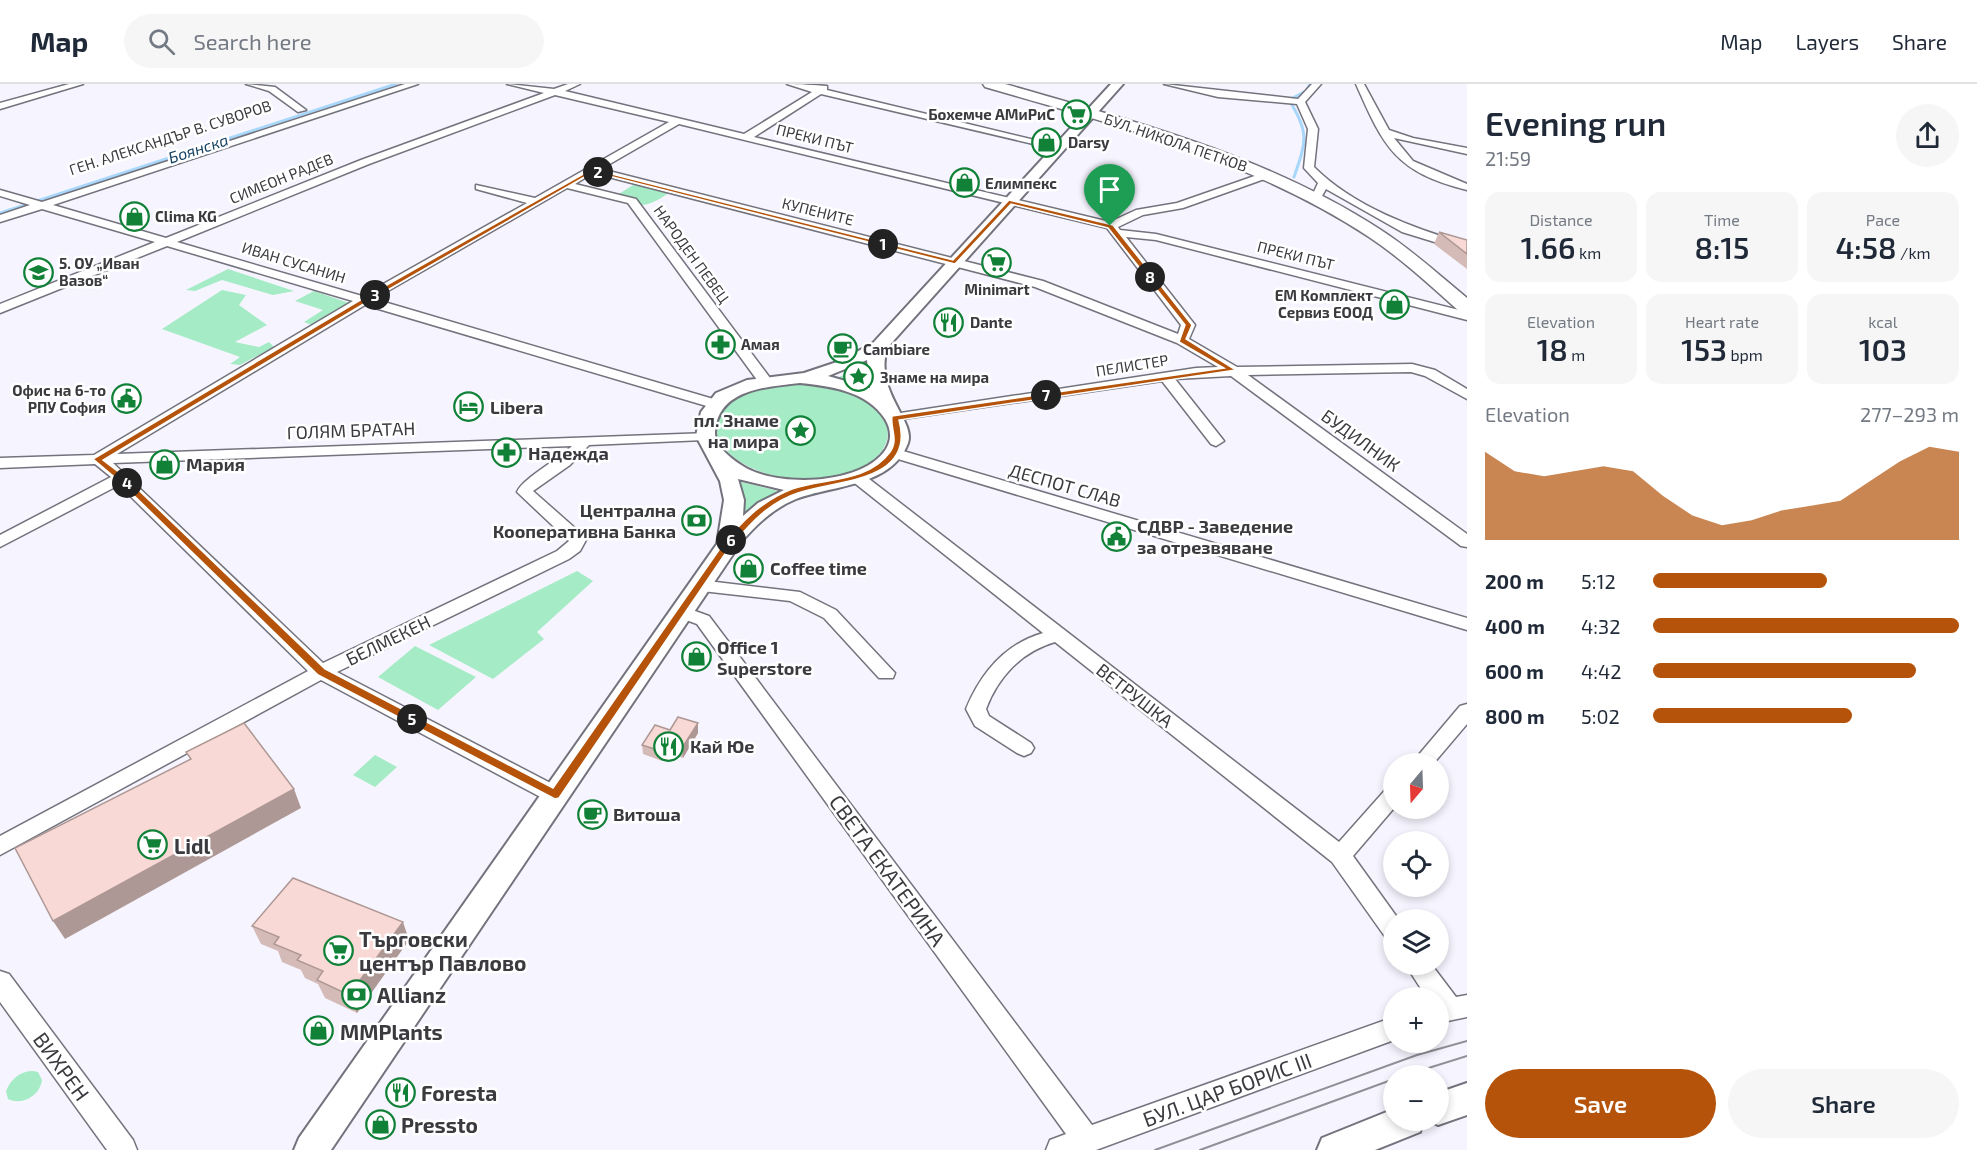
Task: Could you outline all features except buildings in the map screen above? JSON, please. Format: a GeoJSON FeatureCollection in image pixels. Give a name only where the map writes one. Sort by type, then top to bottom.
{"type":"FeatureCollection","features":[{"type":"Feature","properties":{"kind":"highway","name":"БУЛ. НИКОЛА ПЕТКОВ"},"geometry":{"type":"LineString","coordinates":[[990,84],[1183,142],[1266,175],[1365,227],[1423,270],[1467,308]]}},
{"type":"Feature","properties":{"kind":"main road"},"geometry":{"type":"LineString","coordinates":[[724,549],[734,516],[734,495],[732,482],[704,436],[705,419],[715,404],[732,393],[765,381],[801,378],[846,365],[879,347],[1117,84]]}},
{"type":"Feature","properties":{"kind":"main road"},"geometry":{"type":"LineString","coordinates":[[310,1150],[724,549],[748,519],[795,491],[858,478],[879,467],[893,453],[899,436],[874,379],[873,363],[879,347]]}},
{"type":"Feature","properties":{"kind":"main road"},"geometry":{"type":"LineString","coordinates":[[801,378],[849,386],[870,396],[891,414]]}},
{"type":"Feature","properties":{"kind":"main road"},"geometry":{"type":"LineString","coordinates":[[717,458],[736,471],[763,481],[819,486]]}},
{"type":"Feature","properties":{"kind":"main road"},"geometry":{"type":"LineString","coordinates":[[1449,1105],[1467,1099]]}},
{"type":"Feature","properties":{"kind":"main road"},"geometry":{"type":"LineString","coordinates":[[1334,1150],[1383,1130]]}},
{"type":"Feature","properties":{"kind":"street"},"geometry":{"type":"LineString","coordinates":[[0,106],[79,84]]}},
{"type":"Feature","properties":{"kind":"street"},"geometry":{"type":"LineString","coordinates":[[250,84],[269,88],[301,110]]}},
{"type":"Feature","properties":{"kind":"street"},"geometry":{"type":"LineString","coordinates":[[269,88],[280,84]]}},
{"type":"Feature","properties":{"kind":"street","name":"ГЕН. АЛЕКСАНДЪР В. СУВОРОВ"},"geometry":{"type":"LineString","coordinates":[[0,210],[384,84]]}},
{"type":"Feature","properties":{"kind":"street","name":"ГЕН. АЛЕКСАНДЪР В. СУВОРОВ"},"geometry":{"type":"LineString","coordinates":[[0,219],[414,84]]}},
{"type":"Feature","properties":{"kind":"street","name":"ПРЕКИ ПЪТ"},"geometry":{"type":"LineString","coordinates":[[511,84],[1009,202],[1113,230],[1156,237],[1467,316]]}},
{"type":"Feature","properties":{"kind":"street","name":"СИМЕОН РАДЕВ"},"geometry":{"type":"LineString","coordinates":[[0,309],[365,162],[576,84]]}},
{"type":"Feature","properties":{"kind":"street"},"geometry":{"type":"LineString","coordinates":[[791,84],[1059,147]]}},
{"type":"Feature","properties":{"kind":"street"},"geometry":{"type":"LineString","coordinates":[[745,138],[831,84]]}},
{"type":"Feature","properties":{"kind":"street"},"geometry":{"type":"LineString","coordinates":[[1168,84],[1279,101],[1300,102],[1317,84]]}},
{"type":"Feature","properties":{"kind":"street"},"geometry":{"type":"LineString","coordinates":[[1360,84],[1367,101],[1400,156],[1437,177],[1467,187]]}},
{"type":"Feature","properties":{"kind":"street"},"geometry":{"type":"LineString","coordinates":[[1300,102],[1313,129],[1309,168],[1324,183],[1367,206],[1396,226],[1467,248]]}},
{"type":"Feature","properties":{"kind":"street"},"geometry":{"type":"LineString","coordinates":[[555,795],[321,672],[121,478],[98,459],[364,300],[676,122]]}},
{"type":"Feature","properties":{"kind":"street"},"geometry":{"type":"LineString","coordinates":[[1388,133],[1411,141],[1467,151]]}},
{"type":"Feature","properties":{"kind":"street","name":"КУПЕНИТЕ"},"geometry":{"type":"LineString","coordinates":[[592,170],[955,262],[1072,295],[1182,340],[1232,370]]}},
{"type":"Feature","properties":{"kind":"street"},"geometry":{"type":"LineString","coordinates":[[1182,340],[1188,325],[1113,230],[1140,212],[1179,206],[1266,175]]}},
{"type":"Feature","properties":{"kind":"street"},"geometry":{"type":"LineString","coordinates":[[1315,199],[1324,183]]}},
{"type":"Feature","properties":{"kind":"street","name":"НАРОДЕН ПЕВЕЦ"},"geometry":{"type":"LineString","coordinates":[[567,185],[633,201],[765,381]]}},
{"type":"Feature","properties":{"kind":"street"},"geometry":{"type":"LineString","coordinates":[[480,187],[537,202]]}},
{"type":"Feature","properties":{"kind":"street","name":"ИВАН СУСАНИН"},"geometry":{"type":"LineString","coordinates":[[0,193],[715,404]]}},
{"type":"Feature","properties":{"kind":"street","name":"ПЕЛИСТЕР"},"geometry":{"type":"LineString","coordinates":[[891,414],[1232,370],[1412,368],[1430,373],[1467,395]]}},
{"type":"Feature","properties":{"kind":"street","name":"БУДИЛНИК"},"geometry":{"type":"LineString","coordinates":[[1232,370],[1467,542]]}},
{"type":"Feature","properties":{"kind":"street"},"geometry":{"type":"LineString","coordinates":[[1166,377],[1216,441]]}},
{"type":"Feature","properties":{"kind":"street","name":"ГОЛЯМ БРАТАН"},"geometry":{"type":"LineString","coordinates":[[0,463],[704,436]]}},
{"type":"Feature","properties":{"kind":"street","name":"БЕЛМЕКЕН"},"geometry":{"type":"LineString","coordinates":[[0,846],[321,672],[555,560],[574,547],[578,540],[575,536],[525,492],[535,481],[565,462],[584,441]]}},
{"type":"Feature","properties":{"kind":"street","name":"ДЕСПОТ СЛАВ"},"geometry":{"type":"LineString","coordinates":[[893,453],[1467,624]]}},
{"type":"Feature","properties":{"kind":"street"},"geometry":{"type":"LineString","coordinates":[[0,542],[121,478]]}},
{"type":"Feature","properties":{"kind":"street","name":"ВЕТРУШКА"},"geometry":{"type":"LineString","coordinates":[[858,478],[1340,856],[1383,916]]}},
{"type":"Feature","properties":{"kind":"street"},"geometry":{"type":"LineString","coordinates":[[699,586],[794,596],[830,614],[886,673]]}},
{"type":"Feature","properties":{"kind":"street","name":"СВЕТА ЕКАТЕРИНА"},"geometry":{"type":"LineString","coordinates":[[681,612],[703,620],[1087,1140]]}},
{"type":"Feature","properties":{"kind":"street"},"geometry":{"type":"LineString","coordinates":[[1024,748],[982,721],[976,709],[982,692],[992,676],[1010,657],[1045,638],[1058,635]]}},
{"type":"Feature","properties":{"kind":"street"},"geometry":{"type":"LineString","coordinates":[[1431,753],[1467,711]]}},
{"type":"Feature","properties":{"kind":"street"},"geometry":{"type":"LineString","coordinates":[[1340,856],[1383,807]]}},
{"type":"Feature","properties":{"kind":"street"},"geometry":{"type":"LineString","coordinates":[[1426,975],[1451,1008]]}},
{"type":"Feature","properties":{"kind":"street","name":"ВИХРЕН"},"geometry":{"type":"LineString","coordinates":[[7,991],[123,1150]]}},
{"type":"Feature","properties":{"kind":"street","name":"БУЛ. ЦАР БОРИС III"},"geometry":{"type":"LineString","coordinates":[[1060,1150],[1383,1032]]}},
{"type":"Feature","properties":{"kind":"green space"},"geometry":{"type":"Polygon","coordinates":[[[638,182],[672,191],[644,205],[631,204],[614,197],[638,182]]]}},
{"type":"Feature","properties":{"kind":"green space"},"geometry":{"type":"Polygon","coordinates":[[[228,269],[294,291],[273,295],[222,280],[195,291],[186,290],[228,269]]]}},
{"type":"Feature","properties":{"kind":"green space"},"geometry":{"type":"Polygon","coordinates":[[[222,290],[246,295],[239,305],[267,325],[235,342],[259,347],[269,342],[274,347],[240,365],[230,364],[240,357],[162,329],[222,290]]]}},
{"type":"Feature","properties":{"kind":"green space"},"geometry":{"type":"Polygon","coordinates":[[[314,291],[349,303],[312,325],[304,322],[323,310],[295,301],[314,291]]]}},
{"type":"Feature","properties":{"kind":"green space"},"geometry":{"type":"Polygon","coordinates":[[[867,367],[874,393],[833,379],[867,367]]]}},
{"type":"Feature","properties":{"kind":"green space"},"geometry":{"type":"Polygon","coordinates":[[[787,384],[814,385],[842,390],[867,402],[878,411],[887,426],[888,437],[881,452],[867,464],[850,472],[800,479],[766,474],[740,461],[722,445],[715,426],[722,408],[746,394],[787,384]]]}},
{"type":"Feature","properties":{"kind":"green space"},"geometry":{"type":"Polygon","coordinates":[[[737,481],[783,492],[743,516],[737,481]]]}},
{"type":"Feature","properties":{"kind":"green space"},"geometry":{"type":"Polygon","coordinates":[[[577,571],[593,581],[537,632],[544,639],[493,679],[429,645],[577,571]]]}},
{"type":"Feature","properties":{"kind":"green space"},"geometry":{"type":"Polygon","coordinates":[[[415,646],[476,677],[438,710],[378,677],[415,646]]]}},
{"type":"Feature","properties":{"kind":"green space"},"geometry":{"type":"Polygon","coordinates":[[[375,755],[397,767],[375,787],[353,775],[375,755]]]}},
{"type":"Feature","properties":{"kind":"green space"},"geometry":{"type":"Polygon","coordinates":[[[24,1072],[38,1072],[42,1080],[38,1090],[25,1100],[8,1099],[6,1091],[13,1079],[24,1072]]]}},
{"type":"Feature","properties":{"kind":"waterway","name":"Боянска"},"geometry":{"type":"LineString","coordinates":[[0,213],[396,84]]}},
{"type":"Feature","properties":{"kind":"waterway"},"geometry":{"type":"LineString","coordinates":[[1294,177],[1304,138],[1300,121],[1289,100],[1306,91],[1310,84]]}},
{"type":"Feature","properties":{"kind":"tram line"},"geometry":{"type":"LineString","coordinates":[[1155,1150],[1417,1055],[1467,1041]]}},
{"type":"Feature","properties":{"kind":"tram line"},"geometry":{"type":"LineString","coordinates":[[1438,1065],[1467,1056]]}},
{"type":"Feature","properties":{"kind":"tram line"},"geometry":{"type":"LineString","coordinates":[[1200,1150],[1383,1083]]}},
{"type":"Feature","properties":{"kind":"place","name":"Бохемче АМиРиС"},"geometry":{"type":"Point","coordinates":[1076,114]}},
{"type":"Feature","properties":{"kind":"place","name":"Darsy"},"geometry":{"type":"Point","coordinates":[1047,142]}},
{"type":"Feature","properties":{"kind":"place","name":"Елимпекс"},"geometry":{"type":"Point","coordinates":[964,183]}},
{"type":"Feature","properties":{"kind":"place","name":"Clima KG"},"geometry":{"type":"Point","coordinates":[134,216]}},
{"type":"Feature","properties":{"kind":"place","name":"Minimart"},"geometry":{"type":"Point","coordinates":[997,262]}},
{"type":"Feature","properties":{"kind":"place","name":"5. ОУ „Иван Вазов“"},"geometry":{"type":"Point","coordinates":[38,272]}},
{"type":"Feature","properties":{"kind":"place","name":"ЕМ Комплект Сервиз ЕООД"},"geometry":{"type":"Point","coordinates":[1394,304]}},
{"type":"Feature","properties":{"kind":"place","name":"Dante"},"geometry":{"type":"Point","coordinates":[949,322]}},
{"type":"Feature","properties":{"kind":"place","name":"Амая"},"geometry":{"type":"Point","coordinates":[720,344]}},
{"type":"Feature","properties":{"kind":"place","name":"Cambiare"},"geometry":{"type":"Point","coordinates":[842,349]}},
{"type":"Feature","properties":{"kind":"place","name":"Знаме на мира"},"geometry":{"type":"Point","coordinates":[859,377]}},
{"type":"Feature","properties":{"kind":"place","name":"Офис на 6-то РПУ София"},"geometry":{"type":"Point","coordinates":[127,399]}},
{"type":"Feature","properties":{"kind":"place","name":"Libera"},"geometry":{"type":"Point","coordinates":[469,407]}},
{"type":"Feature","properties":{"kind":"place","name":"пл. Знаме на мира"},"geometry":{"type":"Point","coordinates":[800,430]}},
{"type":"Feature","properties":{"kind":"place","name":"Надежда"},"geometry":{"type":"Point","coordinates":[507,453]}},
{"type":"Feature","properties":{"kind":"place","name":"Мария"},"geometry":{"type":"Point","coordinates":[165,464]}},
{"type":"Feature","properties":{"kind":"place","name":"Централна Кооперативна Банка"},"geometry":{"type":"Point","coordinates":[697,520]}},
{"type":"Feature","properties":{"kind":"place","name":"СДВР - Заведение за отрезвяване"},"geometry":{"type":"Point","coordinates":[1116,536]}},
{"type":"Feature","properties":{"kind":"place","name":"Coffee time"},"geometry":{"type":"Point","coordinates":[749,568]}},
{"type":"Feature","properties":{"kind":"place","name":"Office 1 Superstore"},"geometry":{"type":"Point","coordinates":[696,657]}},
{"type":"Feature","properties":{"kind":"place","name":"Кай Юе"},"geometry":{"type":"Point","coordinates":[669,746]}},
{"type":"Feature","properties":{"kind":"place","name":"Витоша"},"geometry":{"type":"Point","coordinates":[592,814]}},
{"type":"Feature","properties":{"kind":"place","name":"Lidl"},"geometry":{"type":"Point","coordinates":[153,845]}},
{"type":"Feature","properties":{"kind":"place","name":"Търговски център Павлово"},"geometry":{"type":"Point","coordinates":[338,950]}},
{"type":"Feature","properties":{"kind":"place","name":"Allianz"},"geometry":{"type":"Point","coordinates":[356,994]}},
{"type":"Feature","properties":{"kind":"place","name":"MMPlants"},"geometry":{"type":"Point","coordinates":[319,1031]}},
{"type":"Feature","properties":{"kind":"place","name":"Foresta"},"geometry":{"type":"Point","coordinates":[400,1092]}},
{"type":"Feature","properties":{"kind":"place","name":"Pressto"},"geometry":{"type":"Point","coordinates":[380,1124]}},
{"type":"Feature","properties":{"kind":"route"},"geometry":{"type":"LineString","coordinates":[[592,170],[955,262],[1009,202],[1110,226],[1188,325],[1182,340],[1232,370],[1196,372],[894,418],[898,427],[897,444],[893,453],[879,467],[858,478],[795,491],[783,496],[748,519],[724,549],[555,795],[321,672],[121,478],[98,459],[364,300],[592,170]]}}]}
